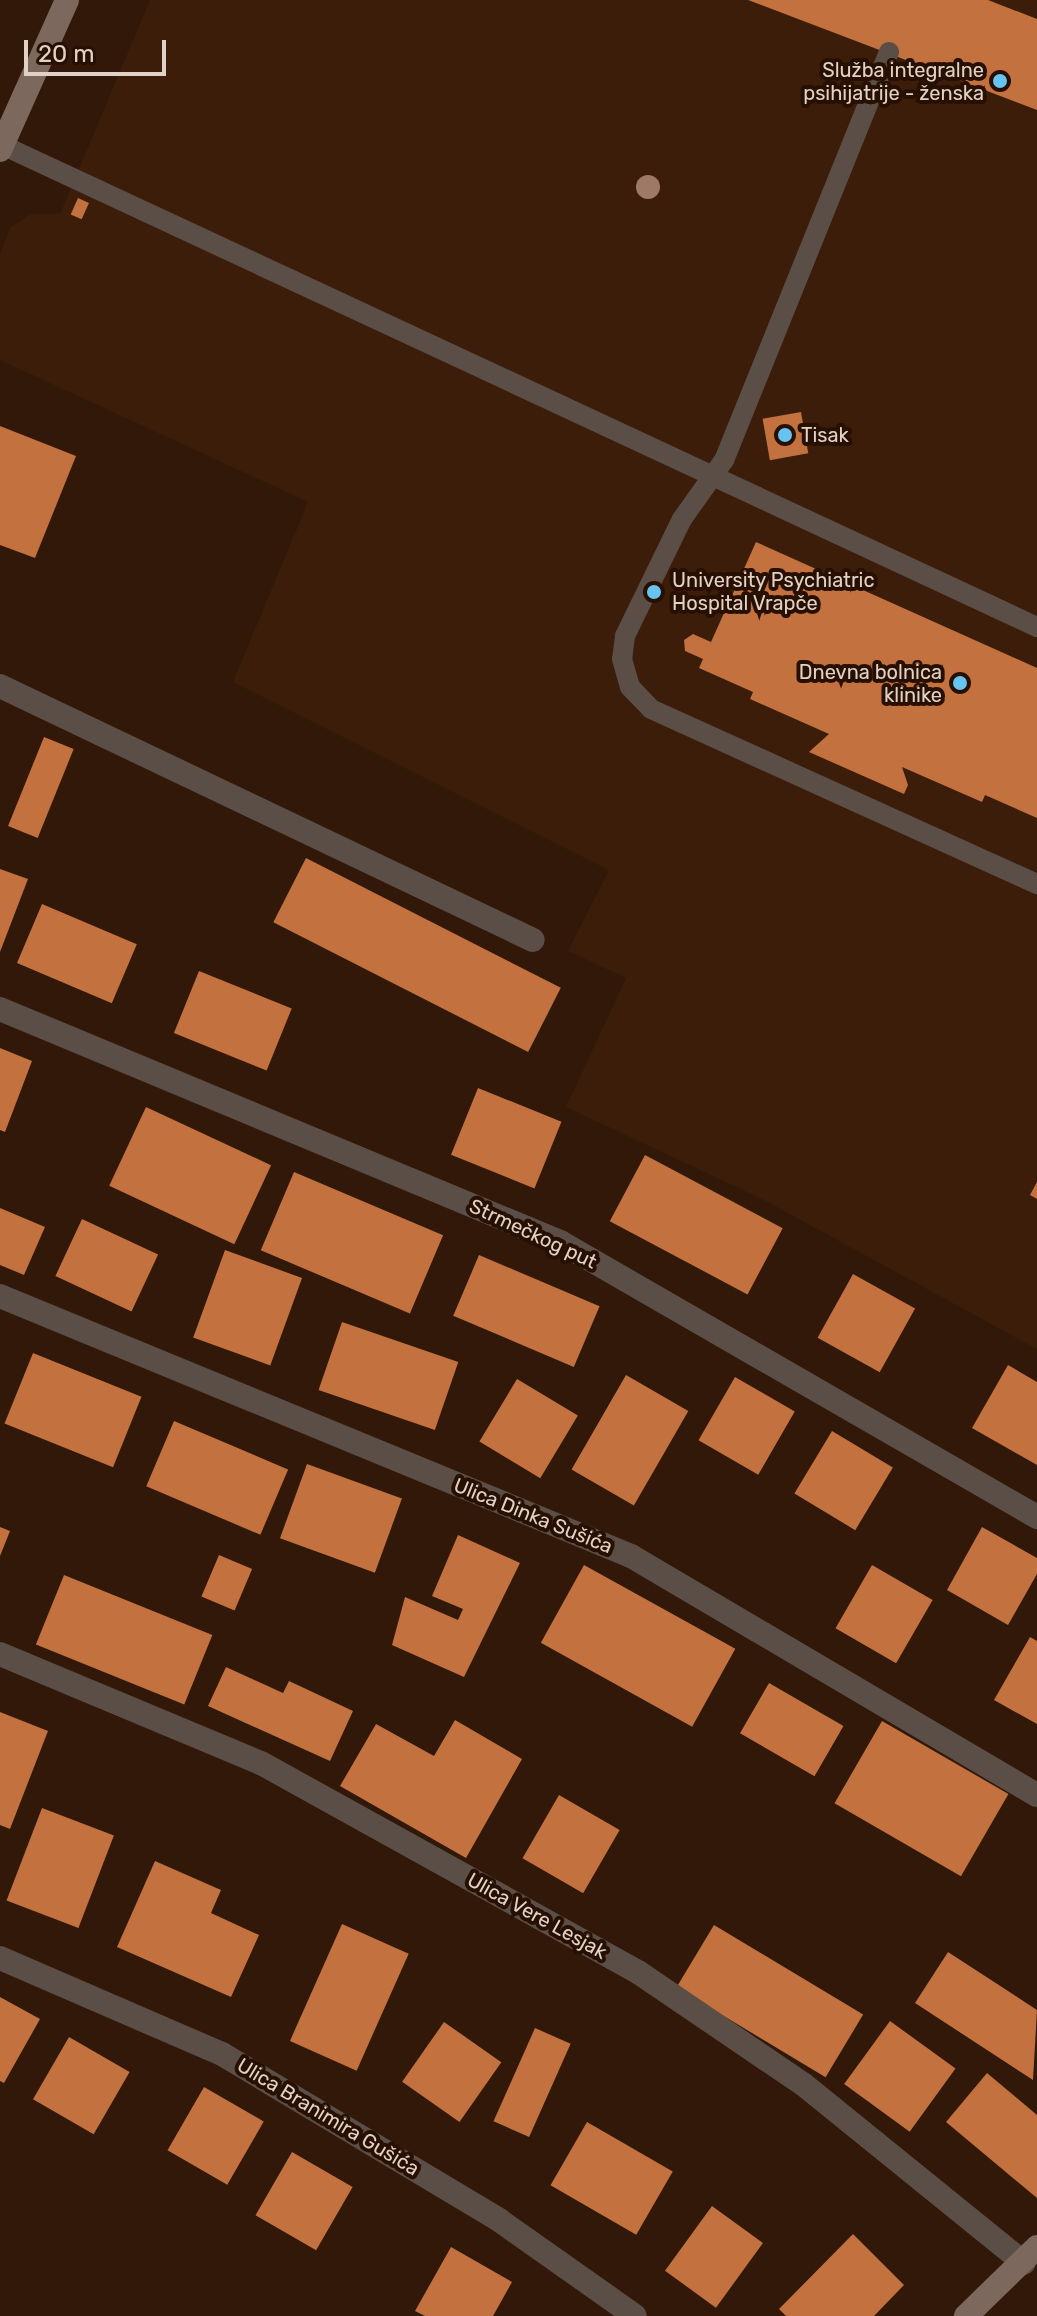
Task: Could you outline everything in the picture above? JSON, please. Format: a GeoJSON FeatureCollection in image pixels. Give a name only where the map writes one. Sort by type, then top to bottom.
{"type":"FeatureCollection","features":[{"type":"Feature","properties":{"kind":"street"},"geometry":{"type":"LineString","coordinates":[[1,148],[67,0]]}},
{"type":"Feature","properties":{"kind":"street"},"geometry":{"type":"LineString","coordinates":[[0,686],[533,940]]}},
{"type":"Feature","properties":{"kind":"street","name":"Strmečkog put"},"geometry":{"type":"LineString","coordinates":[[0,1009],[560,1242],[1037,1517]]}},
{"type":"Feature","properties":{"kind":"street","name":"Ulica Dinka Sušića"},"geometry":{"type":"LineString","coordinates":[[0,1296],[631,1556],[1037,1795]]}},
{"type":"Feature","properties":{"kind":"street","name":"Ulica Vere Lesjak"},"geometry":{"type":"LineString","coordinates":[[0,1654],[261,1763],[638,1972],[803,2084],[1030,2255]]}},
{"type":"Feature","properties":{"kind":"street","name":"Ulica Branimira Gušića"},"geometry":{"type":"LineString","coordinates":[[0,1958],[222,2054],[499,2220],[635,2316]]}},
{"type":"Feature","properties":{"kind":"street"},"geometry":{"type":"LineString","coordinates":[[966,2316],[1030,2255]]}},
{"type":"Feature","properties":{"kind":"lane"},"geometry":{"type":"LineString","coordinates":[[889,52],[724,460],[682,519],[625,636],[622,659],[630,687],[651,709],[1037,884]]}},
{"type":"Feature","properties":{"kind":"lane"},"geometry":{"type":"LineString","coordinates":[[1,148],[1037,627]]}},
{"type":"Feature","properties":{"kind":"shaded area","name":"University Psychiatric Hospital Vrapče"},"geometry":{"type":"Polygon","coordinates":[[[150,0],[1037,0],[1037,1349],[764,1200],[566,1107],[626,978],[568,951],[609,870],[233,682],[308,502],[0,360],[0,254],[11,227],[30,214],[60,214],[150,0]]]}},
{"type":"Feature","properties":{"kind":"building","name":"Služba integralne psihijatrije - ženska"},"geometry":{"type":"Polygon","coordinates":[[[748,0],[988,0],[1037,19],[1037,110],[748,0]]]}},
{"type":"Feature","properties":{"kind":"building"},"geometry":{"type":"Polygon","coordinates":[[[78,198],[89,203],[82,219],[71,214],[78,198]]]}},
{"type":"Feature","properties":{"kind":"building","name":"Tisak"},"geometry":{"type":"Polygon","coordinates":[[[801,412],[808,453],[770,460],[763,419],[801,412]]]}},
{"type":"Feature","properties":{"kind":"building"},"geometry":{"type":"Polygon","coordinates":[[[0,426],[76,456],[35,558],[0,545],[0,426]]]}},
{"type":"Feature","properties":{"kind":"building"},"geometry":{"type":"Polygon","coordinates":[[[756,542],[1037,668],[1037,818],[985,795],[982,802],[902,767],[908,785],[904,794],[809,752],[829,734],[750,699],[753,692],[699,668],[703,659],[685,651],[684,640],[693,634],[711,642],[756,542]]]}},
{"type":"Feature","properties":{"kind":"building"},"geometry":{"type":"Polygon","coordinates":[[[44,737],[74,749],[38,838],[8,826],[44,737]]]}},
{"type":"Feature","properties":{"kind":"building"},"geometry":{"type":"Polygon","coordinates":[[[306,858],[561,988],[528,1052],[273,922],[306,858]]]}},
{"type":"Feature","properties":{"kind":"building"},"geometry":{"type":"Polygon","coordinates":[[[0,869],[28,879],[0,952],[0,869]]]}},
{"type":"Feature","properties":{"kind":"building"},"geometry":{"type":"Polygon","coordinates":[[[42,904],[137,944],[112,1003],[17,963],[42,904]]]}},
{"type":"Feature","properties":{"kind":"building"},"geometry":{"type":"Polygon","coordinates":[[[199,971],[292,1008],[267,1071],[174,1033],[199,971]]]}},
{"type":"Feature","properties":{"kind":"building"},"geometry":{"type":"Polygon","coordinates":[[[0,1048],[32,1061],[5,1132],[0,1130],[0,1048]]]}},
{"type":"Feature","properties":{"kind":"building"},"geometry":{"type":"Polygon","coordinates":[[[478,1088],[561,1122],[534,1188],[451,1155],[478,1088]]]}},
{"type":"Feature","properties":{"kind":"building"},"geometry":{"type":"Polygon","coordinates":[[[146,1107],[271,1165],[234,1244],[109,1186],[146,1107]]]}},
{"type":"Feature","properties":{"kind":"building"},"geometry":{"type":"Polygon","coordinates":[[[645,1155],[783,1228],[748,1294],[610,1221],[645,1155]]]}},
{"type":"Feature","properties":{"kind":"building"},"geometry":{"type":"Polygon","coordinates":[[[294,1172],[443,1235],[410,1314],[261,1250],[294,1172]]]}},
{"type":"Feature","properties":{"kind":"building"},"geometry":{"type":"Polygon","coordinates":[[[1037,1182],[1037,1199],[1030,1195],[1037,1182]]]}},
{"type":"Feature","properties":{"kind":"building"},"geometry":{"type":"Polygon","coordinates":[[[0,1208],[45,1227],[24,1275],[0,1265],[0,1208]]]}},
{"type":"Feature","properties":{"kind":"building"},"geometry":{"type":"Polygon","coordinates":[[[82,1219],[158,1254],[132,1312],[55,1276],[82,1219]]]}},
{"type":"Feature","properties":{"kind":"building"},"geometry":{"type":"Polygon","coordinates":[[[225,1250],[302,1278],[270,1365],[193,1337],[225,1250]]]}},
{"type":"Feature","properties":{"kind":"building"},"geometry":{"type":"Polygon","coordinates":[[[479,1255],[600,1306],[574,1367],[453,1316],[479,1255]]]}},
{"type":"Feature","properties":{"kind":"building"},"geometry":{"type":"Polygon","coordinates":[[[853,1274],[915,1308],[880,1372],[818,1338],[853,1274]]]}},
{"type":"Feature","properties":{"kind":"building"},"geometry":{"type":"Polygon","coordinates":[[[342,1322],[458,1362],[435,1430],[319,1390],[342,1322]]]}},
{"type":"Feature","properties":{"kind":"building"},"geometry":{"type":"Polygon","coordinates":[[[33,1353],[141,1397],[113,1467],[5,1423],[33,1353]]]}},
{"type":"Feature","properties":{"kind":"building"},"geometry":{"type":"Polygon","coordinates":[[[1008,1365],[1037,1382],[1037,1465],[972,1428],[1008,1365]]]}},
{"type":"Feature","properties":{"kind":"building"},"geometry":{"type":"Polygon","coordinates":[[[626,1375],[688,1411],[634,1505],[572,1469],[626,1375]]]}},
{"type":"Feature","properties":{"kind":"building"},"geometry":{"type":"Polygon","coordinates":[[[735,1377],[795,1412],[758,1475],[698,1440],[735,1377]]]}},
{"type":"Feature","properties":{"kind":"building"},"geometry":{"type":"Polygon","coordinates":[[[517,1379],[578,1416],[540,1478],[479,1442],[517,1379]]]}},
{"type":"Feature","properties":{"kind":"building"},"geometry":{"type":"Polygon","coordinates":[[[174,1421],[288,1469],[260,1535],[146,1486],[174,1421]]]}},
{"type":"Feature","properties":{"kind":"building"},"geometry":{"type":"Polygon","coordinates":[[[832,1431],[893,1468],[855,1530],[794,1494],[832,1431]]]}},
{"type":"Feature","properties":{"kind":"building"},"geometry":{"type":"Polygon","coordinates":[[[307,1464],[402,1499],[375,1573],[280,1538],[307,1464]]]}},
{"type":"Feature","properties":{"kind":"building"},"geometry":{"type":"Polygon","coordinates":[[[0,1527],[10,1531],[0,1556],[0,1527]]]}},
{"type":"Feature","properties":{"kind":"building"},"geometry":{"type":"Polygon","coordinates":[[[982,1527],[1037,1558],[1037,1574],[1008,1625],[947,1590],[982,1527]]]}},
{"type":"Feature","properties":{"kind":"building"},"geometry":{"type":"Polygon","coordinates":[[[458,1535],[520,1563],[464,1677],[392,1645],[405,1597],[458,1620],[463,1609],[432,1596],[458,1535]]]}},
{"type":"Feature","properties":{"kind":"building"},"geometry":{"type":"Polygon","coordinates":[[[219,1555],[252,1569],[235,1610],[201,1596],[219,1555]]]}},
{"type":"Feature","properties":{"kind":"building"},"geometry":{"type":"Polygon","coordinates":[[[584,1565],[735,1649],[692,1727],[541,1643],[584,1565]]]}},
{"type":"Feature","properties":{"kind":"building"},"geometry":{"type":"Polygon","coordinates":[[[872,1565],[933,1600],[896,1663],[836,1628],[872,1565]]]}},
{"type":"Feature","properties":{"kind":"building"},"geometry":{"type":"Polygon","coordinates":[[[64,1575],[212,1635],[184,1704],[36,1645],[64,1575]]]}},
{"type":"Feature","properties":{"kind":"building"},"geometry":{"type":"Polygon","coordinates":[[[1030,1637],[1037,1641],[1037,1724],[994,1700],[1030,1637]]]}},
{"type":"Feature","properties":{"kind":"building"},"geometry":{"type":"Polygon","coordinates":[[[226,1667],[283,1693],[289,1681],[353,1711],[330,1761],[208,1706],[226,1667]]]}},
{"type":"Feature","properties":{"kind":"building"},"geometry":{"type":"Polygon","coordinates":[[[769,1683],[843,1726],[814,1776],[740,1733],[769,1683]]]}},
{"type":"Feature","properties":{"kind":"building"},"geometry":{"type":"Polygon","coordinates":[[[0,1712],[48,1731],[10,1829],[0,1825],[0,1712]]]}},
{"type":"Feature","properties":{"kind":"building"},"geometry":{"type":"Polygon","coordinates":[[[455,1720],[522,1759],[466,1858],[340,1786],[376,1724],[434,1756],[455,1720]]]}},
{"type":"Feature","properties":{"kind":"building"},"geometry":{"type":"Polygon","coordinates":[[[882,1721],[1008,1794],[961,1876],[834,1803],[882,1721]]]}},
{"type":"Feature","properties":{"kind":"building"},"geometry":{"type":"Polygon","coordinates":[[[559,1795],[620,1830],[583,1893],[522,1858],[559,1795]]]}},
{"type":"Feature","properties":{"kind":"building"},"geometry":{"type":"Polygon","coordinates":[[[42,1808],[114,1836],[78,1928],[7,1900],[42,1808]]]}},
{"type":"Feature","properties":{"kind":"building"},"geometry":{"type":"Polygon","coordinates":[[[155,1861],[221,1890],[211,1913],[259,1935],[231,1997],[117,1947],[155,1861]]]}},
{"type":"Feature","properties":{"kind":"building"},"geometry":{"type":"Polygon","coordinates":[[[342,1924],[409,1954],[357,2071],[290,2041],[342,1924]]]}},
{"type":"Feature","properties":{"kind":"building"},"geometry":{"type":"Polygon","coordinates":[[[714,1925],[863,2015],[826,2077],[676,1988],[714,1925]]]}},
{"type":"Feature","properties":{"kind":"building"},"geometry":{"type":"Polygon","coordinates":[[[948,1952],[1037,2010],[1033,2080],[915,2003],[948,1952]]]}},
{"type":"Feature","properties":{"kind":"building"},"geometry":{"type":"Polygon","coordinates":[[[0,1997],[40,2019],[4,2083],[0,2081],[0,1997]]]}},
{"type":"Feature","properties":{"kind":"building"},"geometry":{"type":"Polygon","coordinates":[[[890,2021],[956,2069],[910,2132],[844,2084],[890,2021]]]}},
{"type":"Feature","properties":{"kind":"building"},"geometry":{"type":"Polygon","coordinates":[[[444,2022],[501,2062],[459,2122],[402,2082],[444,2022]]]}},
{"type":"Feature","properties":{"kind":"building"},"geometry":{"type":"Polygon","coordinates":[[[535,2028],[571,2044],[529,2137],[494,2121],[535,2028]]]}},
{"type":"Feature","properties":{"kind":"building"},"geometry":{"type":"Polygon","coordinates":[[[69,2037],[130,2072],[94,2134],[33,2099],[69,2037]]]}},
{"type":"Feature","properties":{"kind":"building"},"geometry":{"type":"Polygon","coordinates":[[[987,2073],[1037,2115],[1037,2198],[946,2122],[987,2073]]]}},
{"type":"Feature","properties":{"kind":"building"},"geometry":{"type":"Polygon","coordinates":[[[204,2087],[264,2122],[227,2185],[168,2150],[204,2087]]]}},
{"type":"Feature","properties":{"kind":"building"},"geometry":{"type":"Polygon","coordinates":[[[587,2122],[673,2172],[636,2235],[551,2185],[587,2122]]]}},
{"type":"Feature","properties":{"kind":"building"},"geometry":{"type":"Polygon","coordinates":[[[292,2152],[353,2187],[316,2250],[256,2215],[292,2152]]]}},
{"type":"Feature","properties":{"kind":"building"},"geometry":{"type":"Polygon","coordinates":[[[712,2206],[763,2243],[716,2308],[665,2271],[712,2206]]]}},
{"type":"Feature","properties":{"kind":"building"},"geometry":{"type":"Polygon","coordinates":[[[853,2234],[904,2285],[874,2316],[786,2316],[779,2309],[853,2234]]]}},
{"type":"Feature","properties":{"kind":"building"},"geometry":{"type":"Polygon","coordinates":[[[451,2247],[512,2282],[493,2316],[425,2316],[415,2311],[451,2247]]]}},
{"type":"Feature","properties":{"kind":"place","name":"Služba integralne psihijatrije - ženska"},"geometry":{"type":"Point","coordinates":[1000,81]}},
{"type":"Feature","properties":{"kind":"place","name":"Tisak"},"geometry":{"type":"Point","coordinates":[785,435]}},
{"type":"Feature","properties":{"kind":"place","name":"University Psychiatric Hospital Vrapče"},"geometry":{"type":"Point","coordinates":[654,592]}},
{"type":"Feature","properties":{"kind":"place","name":"Dnevna bolnica klinike"},"geometry":{"type":"Point","coordinates":[960,683]}}]}
